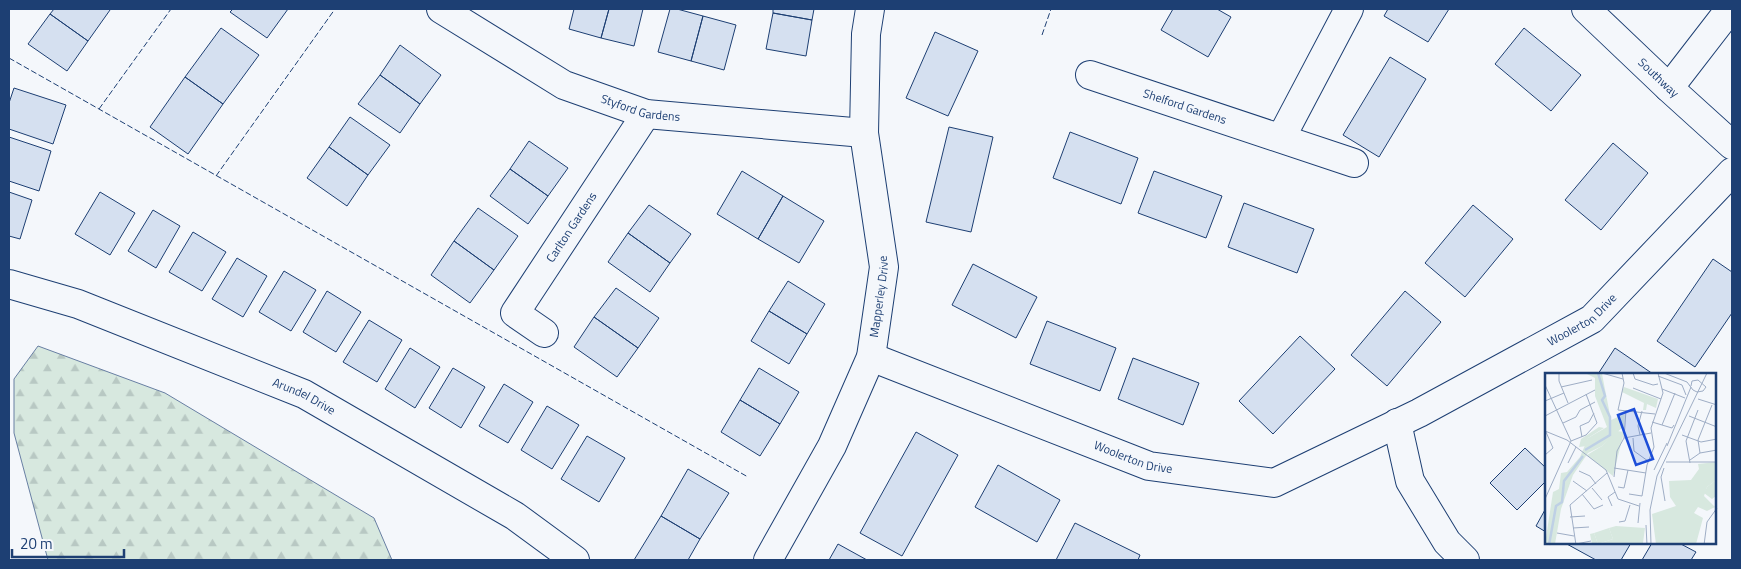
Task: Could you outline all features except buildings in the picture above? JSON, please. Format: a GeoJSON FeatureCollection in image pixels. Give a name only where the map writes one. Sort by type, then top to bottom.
{"type":"FeatureCollection","features":[{"type":"Feature","properties":{"kind":"street","name":"Styford Gardens"},"geometry":{"type":"LineString","coordinates":[[442,9],[564,85],[646,114],[864,133]]}},
{"type":"Feature","properties":{"kind":"street","name":"Mapperley Drive"},"geometry":{"type":"LineString","coordinates":[[768,560],[832,446],[871,357],[884,267],[864,133],[866,34],[870,9]]}},
{"type":"Feature","properties":{"kind":"street"},"geometry":{"type":"LineString","coordinates":[[1281,138],[1349,9]]}},
{"type":"Feature","properties":{"kind":"street","name":"Southway"},"geometry":{"type":"LineString","coordinates":[[1586,9],[1732,145]]}},
{"type":"Feature","properties":{"kind":"street"},"geometry":{"type":"LineString","coordinates":[[1669,88],[1730,9]]}},
{"type":"Feature","properties":{"kind":"street","name":"Shelford Gardens"},"geometry":{"type":"LineString","coordinates":[[1090,75],[1354,163]]}},
{"type":"Feature","properties":{"kind":"street","name":"Carlton Gardens"},"geometry":{"type":"LineString","coordinates":[[544,333],[515,313],[646,114]]}},
{"type":"Feature","properties":{"kind":"street","name":"Woolerton Drive"},"geometry":{"type":"LineString","coordinates":[[871,357],[1149,466],[1274,483],[1419,413],[1592,319],[1732,172]]}},
{"type":"Feature","properties":{"kind":"street","name":"Arundel Drive"},"geometry":{"type":"LineString","coordinates":[[9,284],[78,304],[304,394],[515,516],[575,560]]}},
{"type":"Feature","properties":{"kind":"street"},"geometry":{"type":"LineString","coordinates":[[1397,423],[1410,481],[1447,542],[1465,560]]}},
{"type":"Feature","properties":{"kind":"green space"},"geometry":{"type":"Polygon","coordinates":[[[38,346],[165,393],[374,518],[392,560],[48,560],[14,433],[14,379],[38,346]]]}},
{"type":"Feature","properties":{"kind":"fence"},"geometry":{"type":"LineString","coordinates":[[99,109],[171,9]]}},
{"type":"Feature","properties":{"kind":"fence"},"geometry":{"type":"LineString","coordinates":[[216,176],[335,9]]}},
{"type":"Feature","properties":{"kind":"fence"},"geometry":{"type":"LineString","coordinates":[[1042,35],[1051,9]]}},
{"type":"Feature","properties":{"kind":"fence"},"geometry":{"type":"LineString","coordinates":[[9,58],[748,477]]}}]}
